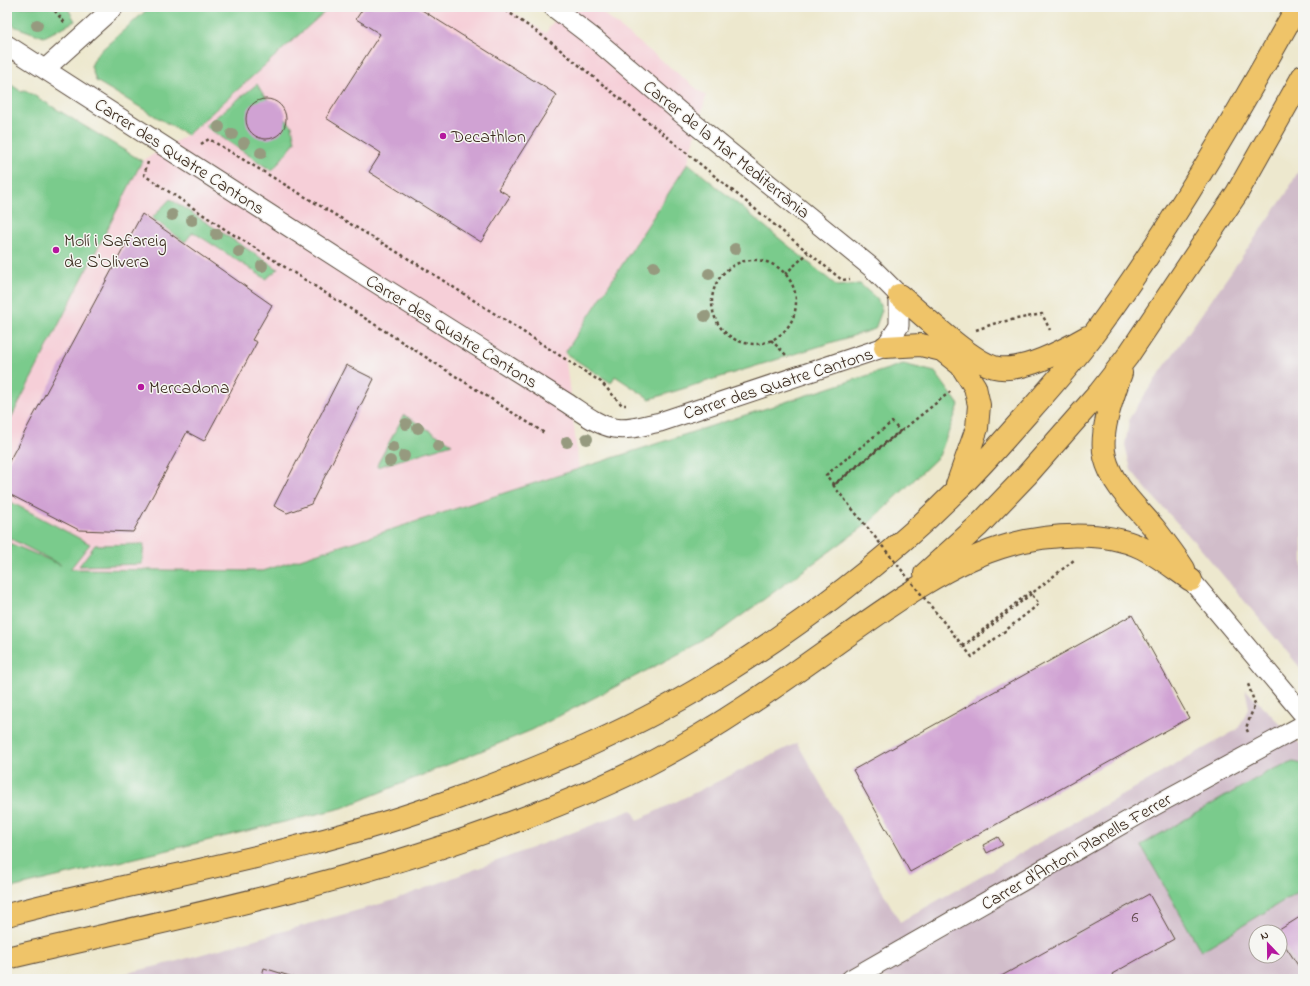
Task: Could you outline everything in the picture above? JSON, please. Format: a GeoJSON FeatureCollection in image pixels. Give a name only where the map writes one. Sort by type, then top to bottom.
{"type":"FeatureCollection","features":[{"type":"Feature","properties":{"kind":"highway"},"geometry":{"type":"LineString","coordinates":[[7,915],[255,858],[356,831],[446,802],[554,760],[638,721],[724,674],[781,635],[833,597],[893,549],[953,495],[1066,369],[1094,333],[1151,253],[1199,177],[1297,7]]}},
{"type":"Feature","properties":{"kind":"highway"},"geometry":{"type":"LineString","coordinates":[[891,605],[990,514],[1094,399],[1127,357],[1236,193],[1303,76]]}},
{"type":"Feature","properties":{"kind":"highway"},"geometry":{"type":"LineString","coordinates":[[899,295],[973,356],[994,367],[1008,368],[1024,365],[1069,347],[1094,333]]}},
{"type":"Feature","properties":{"kind":"highway"},"geometry":{"type":"LineString","coordinates":[[885,347],[921,345],[942,350],[961,365],[975,387],[979,405],[977,428],[953,495]]}},
{"type":"Feature","properties":{"kind":"highway"},"geometry":{"type":"LineString","coordinates":[[1127,357],[1115,392],[1108,419],[1104,439],[1105,457],[1119,487],[1159,535],[1191,580]]}},
{"type":"Feature","properties":{"kind":"highway"},"geometry":{"type":"LineString","coordinates":[[7,958],[260,899],[375,869],[463,841],[566,802],[655,761],[746,707],[891,605],[963,563],[1008,545],[1057,536],[1101,537],[1139,547],[1161,559],[1191,580]]}},
{"type":"Feature","properties":{"kind":"street"},"geometry":{"type":"LineString","coordinates":[[45,69],[114,7]]}},
{"type":"Feature","properties":{"kind":"street","name":"Carrer de la Mar Mediterrània"},"geometry":{"type":"LineString","coordinates":[[553,7],[596,40],[681,113],[871,267],[899,295]]}},
{"type":"Feature","properties":{"kind":"street","name":"Carrer des Quatre Cantons"},"geometry":{"type":"LineString","coordinates":[[7,45],[373,282],[573,407],[597,421],[614,428],[634,428],[660,422],[885,347],[899,326],[899,295]]}},
{"type":"Feature","properties":{"kind":"street"},"geometry":{"type":"LineString","coordinates":[[1191,580],[1303,714]]}},
{"type":"Feature","properties":{"kind":"street","name":"Carrer d'Antoni Planells Ferrer"},"geometry":{"type":"LineString","coordinates":[[851,979],[1303,725]]}},
{"type":"Feature","properties":{"kind":"path"},"geometry":{"type":"LineString","coordinates":[[58,7],[54,10],[67,26]]}},
{"type":"Feature","properties":{"kind":"path"},"geometry":{"type":"LineString","coordinates":[[501,7],[547,39],[842,280],[861,277],[871,267]]}},
{"type":"Feature","properties":{"kind":"path"},"geometry":{"type":"LineString","coordinates":[[197,146],[209,139],[422,267],[601,382],[622,405],[628,405]]}},
{"type":"Feature","properties":{"kind":"path"},"geometry":{"type":"LineString","coordinates":[[150,158],[144,175],[226,230],[546,434]]}},
{"type":"Feature","properties":{"kind":"path"},"geometry":{"type":"LineString","coordinates":[[785,274],[808,253]]}},
{"type":"Feature","properties":{"kind":"path"},"geometry":{"type":"LineString","coordinates":[[753,260],[768,262],[780,269],[785,274],[790,279],[795,292],[796,307],[791,321],[783,332],[771,340],[758,344],[745,343],[732,338],[722,329],[714,318],[712,305],[713,292],[718,280],[727,269],[739,262],[753,260]]}},
{"type":"Feature","properties":{"kind":"path"},"geometry":{"type":"LineString","coordinates":[[971,326],[977,330],[996,323],[1042,314],[1050,330]]}},
{"type":"Feature","properties":{"kind":"path"},"geometry":{"type":"LineString","coordinates":[[771,340],[792,362]]}},
{"type":"Feature","properties":{"kind":"path"},"geometry":{"type":"LineString","coordinates":[[948,384],[951,391],[834,485],[830,480],[826,475],[892,422],[900,431],[851,470],[845,475],[839,480],[833,485],[963,646],[1030,592],[1034,598],[1039,604],[972,657],[964,647],[1000,618],[1006,613],[1024,598],[1030,593],[1036,588],[1074,560]]}},
{"type":"Feature","properties":{"kind":"path"},"geometry":{"type":"LineString","coordinates":[[1244,679],[1249,685],[1255,704],[1246,728],[1258,750]]}},
{"type":"Feature","properties":{"kind":"shaded area"},"geometry":{"type":"Polygon","coordinates":[[[330,7],[504,7],[546,33],[563,7],[595,7],[706,96],[688,163],[565,353],[579,469],[263,571],[69,569],[7,542],[7,426],[142,161],[187,135],[330,7]]]}},
{"type":"Feature","properties":{"kind":"shaded area"},"geometry":{"type":"Polygon","coordinates":[[[1303,162],[1303,671],[1200,548],[1131,470],[1125,445],[1130,417],[1286,194],[1303,162]]]}},
{"type":"Feature","properties":{"kind":"shaded area"},"geometry":{"type":"Polygon","coordinates":[[[1245,689],[1303,747],[1303,979],[102,979],[174,962],[391,901],[632,810],[638,820],[797,743],[900,922],[1238,729],[1249,707],[1245,689]]]}},
{"type":"Feature","properties":{"kind":"green space"},"geometry":{"type":"Polygon","coordinates":[[[7,7],[67,7],[75,21],[44,37],[16,27],[7,21],[7,7]]]}},
{"type":"Feature","properties":{"kind":"green space"},"geometry":{"type":"Polygon","coordinates":[[[150,7],[330,7],[187,135],[96,81],[91,66],[97,54],[150,7]]]}},
{"type":"Feature","properties":{"kind":"green space"},"geometry":{"type":"Polygon","coordinates":[[[7,82],[22,92],[25,90],[142,161],[7,426],[7,82]]]}},
{"type":"Feature","properties":{"kind":"green space"},"geometry":{"type":"Polygon","coordinates":[[[257,84],[263,94],[292,126],[295,142],[272,171],[205,126],[257,84]]]}},
{"type":"Feature","properties":{"kind":"green space"},"geometry":{"type":"Polygon","coordinates":[[[688,163],[837,286],[860,284],[877,299],[882,310],[875,329],[650,399],[615,376],[611,383],[565,353],[688,163]]]}},
{"type":"Feature","properties":{"kind":"green space"},"geometry":{"type":"Polygon","coordinates":[[[170,199],[278,269],[266,279],[193,232],[185,242],[152,218],[170,199]]]}},
{"type":"Feature","properties":{"kind":"green space"},"geometry":{"type":"Polygon","coordinates":[[[903,364],[935,372],[959,405],[939,456],[870,522],[715,635],[532,730],[342,808],[7,889],[7,542],[61,565],[7,537],[7,500],[90,544],[70,569],[263,571],[903,364]]]}},
{"type":"Feature","properties":{"kind":"green space"},"geometry":{"type":"Polygon","coordinates":[[[404,415],[452,444],[377,467],[378,463],[404,415]]]}},
{"type":"Feature","properties":{"kind":"green space"},"geometry":{"type":"Polygon","coordinates":[[[144,544],[142,564],[79,566],[95,545],[144,544]]]}},
{"type":"Feature","properties":{"kind":"green space"},"geometry":{"type":"Polygon","coordinates":[[[1293,762],[1303,764],[1303,889],[1201,951],[1141,845],[1269,771],[1293,762]]]}},
{"type":"Feature","properties":{"kind":"building","name":"Decathlon"},"geometry":{"type":"Polygon","coordinates":[[[364,7],[417,7],[557,95],[498,189],[510,196],[481,242],[369,172],[381,153],[326,118],[380,34],[356,19],[364,7]]]}},
{"type":"Feature","properties":{"kind":"building"},"geometry":{"type":"Polygon","coordinates":[[[266,99],[280,105],[286,119],[280,133],[266,139],[252,133],[246,119],[252,105],[266,99]]]}},
{"type":"Feature","properties":{"kind":"building","name":"Mercadona"},"geometry":{"type":"Polygon","coordinates":[[[142,214],[272,305],[252,340],[257,342],[204,441],[187,432],[133,532],[79,530],[7,493],[7,465],[142,214]]]}},
{"type":"Feature","properties":{"kind":"building"},"geometry":{"type":"Polygon","coordinates":[[[346,365],[374,379],[311,504],[287,513],[274,506],[346,365]]]}},
{"type":"Feature","properties":{"kind":"building"},"geometry":{"type":"Polygon","coordinates":[[[1132,615],[1189,718],[910,872],[853,770],[1132,615]]]}},
{"type":"Feature","properties":{"kind":"building"},"geometry":{"type":"Polygon","coordinates":[[[998,837],[1003,845],[987,853],[983,845],[998,837]]]}},
{"type":"Feature","properties":{"kind":"building"},"geometry":{"type":"Polygon","coordinates":[[[1149,894],[1174,939],[1112,974],[1114,979],[996,979],[1149,894]]]}},
{"type":"Feature","properties":{"kind":"building"},"geometry":{"type":"Polygon","coordinates":[[[1303,915],[1303,973],[1288,950],[1288,924],[1303,915]]]}},
{"type":"Feature","properties":{"kind":"building"},"geometry":{"type":"Polygon","coordinates":[[[264,968],[299,979],[261,979],[264,968]]]}},
{"type":"Feature","properties":{"kind":"place","name":"Decathlon"},"geometry":{"type":"Point","coordinates":[443,136]}},
{"type":"Feature","properties":{"kind":"place","name":"Molí i Safareig de S'Olivera"},"geometry":{"type":"Point","coordinates":[56,250]}},
{"type":"Feature","properties":{"kind":"place","name":"Mercadona"},"geometry":{"type":"Point","coordinates":[141,387]}}]}
